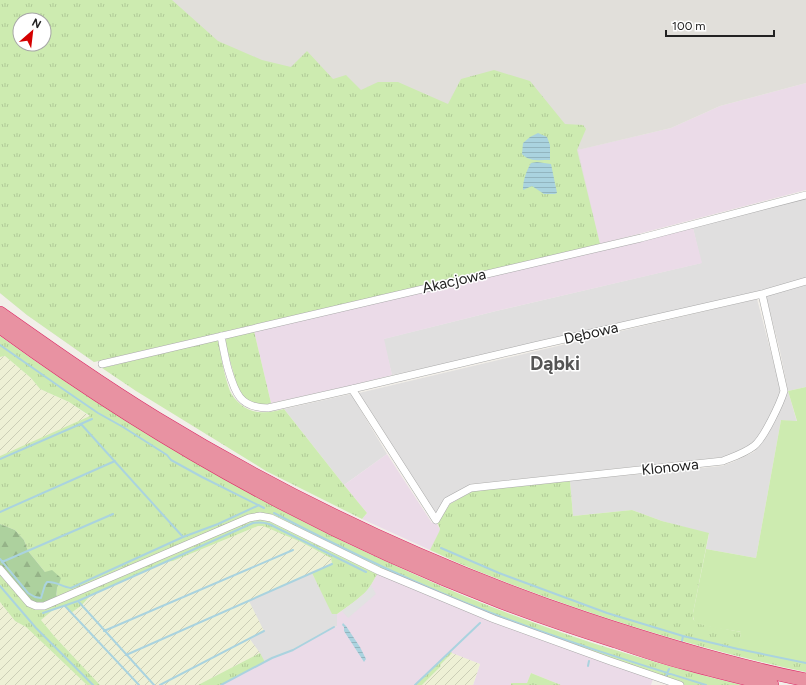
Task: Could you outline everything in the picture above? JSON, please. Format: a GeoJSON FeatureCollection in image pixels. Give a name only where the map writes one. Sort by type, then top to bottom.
{"type":"FeatureCollection","features":[{"type":"Feature","properties":{"kind":"highway"},"geometry":{"type":"LineString","coordinates":[[0,312],[57,353],[117,393],[195,441],[289,493],[378,537],[465,574],[594,622],[639,637],[741,666],[806,680]]}},
{"type":"Feature","properties":{"kind":"highway"},"geometry":{"type":"LineString","coordinates":[[0,327],[28,348],[109,403],[195,456],[280,502],[373,548],[460,586],[570,627],[683,662],[772,685]]}},
{"type":"Feature","properties":{"kind":"street","name":"Akacjowa"},"geometry":{"type":"LineString","coordinates":[[102,364],[626,241],[806,195]]}},
{"type":"Feature","properties":{"kind":"street","name":"Dębowa"},"geometry":{"type":"LineString","coordinates":[[221,336],[223,350],[234,388],[242,400],[258,408],[268,408],[762,294],[806,281]]}},
{"type":"Feature","properties":{"kind":"street","name":"Klonowa"},"geometry":{"type":"LineString","coordinates":[[352,389],[436,520],[447,501],[471,488],[723,461],[753,447],[759,441],[782,398],[784,391],[762,294]]}},
{"type":"Feature","properties":{"kind":"street"},"geometry":{"type":"LineString","coordinates":[[0,570],[29,603],[36,606],[44,606],[249,518],[266,516],[379,571],[494,620],[680,685]]}},
{"type":"Feature","properties":{"kind":"shaded area"},"geometry":{"type":"Polygon","coordinates":[[[0,0],[806,0],[806,83],[720,106],[671,128],[578,150],[600,244],[94,362],[27,315],[0,293],[0,0]]]}},
{"type":"Feature","properties":{"kind":"shaded area"},"geometry":{"type":"Polygon","coordinates":[[[806,83],[806,190],[600,244],[577,150],[671,128],[720,106],[806,83]]]}},
{"type":"Feature","properties":{"kind":"shaded area"},"geometry":{"type":"Polygon","coordinates":[[[806,198],[806,278],[763,290],[477,357],[392,375],[383,339],[701,263],[693,228],[806,198]]]}},
{"type":"Feature","properties":{"kind":"shaded area"},"geometry":{"type":"Polygon","coordinates":[[[693,228],[702,263],[384,339],[392,375],[271,403],[254,331],[693,228]]]}},
{"type":"Feature","properties":{"kind":"shaded area"},"geometry":{"type":"Polygon","coordinates":[[[806,285],[806,387],[788,391],[780,351],[766,296],[806,285]]]}},
{"type":"Feature","properties":{"kind":"shaded area"},"geometry":{"type":"Polygon","coordinates":[[[757,299],[781,391],[763,430],[756,439],[749,445],[723,457],[471,484],[446,498],[436,513],[359,393],[757,299]]]}},
{"type":"Feature","properties":{"kind":"shaded area"},"geometry":{"type":"Polygon","coordinates":[[[788,391],[797,422],[781,420],[756,558],[706,549],[709,534],[662,521],[632,510],[573,516],[570,481],[722,466],[754,452],[766,434],[788,391]]]}},
{"type":"Feature","properties":{"kind":"shaded area"},"geometry":{"type":"Polygon","coordinates":[[[351,394],[387,454],[344,485],[284,409],[351,394]]]}},
{"type":"Feature","properties":{"kind":"shaded area"},"geometry":{"type":"Polygon","coordinates":[[[387,454],[432,523],[436,520],[440,529],[439,534],[430,550],[362,519],[367,513],[344,485],[387,454]]]}},
{"type":"Feature","properties":{"kind":"shaded area"},"geometry":{"type":"Polygon","coordinates":[[[379,571],[654,676],[651,685],[561,685],[531,673],[527,683],[512,683],[511,685],[473,685],[480,664],[450,652],[415,685],[221,685],[272,658],[293,650],[337,626],[337,614],[368,590],[379,571]]]}},
{"type":"Feature","properties":{"kind":"shaded area"},"geometry":{"type":"Polygon","coordinates":[[[312,573],[332,614],[337,614],[337,626],[293,650],[265,662],[249,638],[249,601],[312,573]]]}},
{"type":"Feature","properties":{"kind":"shaded area"},"geometry":{"type":"Polygon","coordinates":[[[371,585],[376,594],[348,618],[342,611],[363,595],[371,585]]]}},
{"type":"Feature","properties":{"kind":"green space"},"geometry":{"type":"Polygon","coordinates":[[[0,0],[172,0],[218,41],[262,60],[291,67],[307,51],[333,79],[346,75],[361,90],[378,82],[398,82],[448,104],[461,79],[494,70],[530,81],[565,124],[583,125],[586,129],[577,150],[600,244],[94,362],[27,315],[0,293],[0,0]]]}},
{"type":"Feature","properties":{"kind":"green space"},"geometry":{"type":"Polygon","coordinates":[[[254,331],[271,403],[266,404],[257,404],[248,400],[238,390],[225,338],[254,331]]]}},
{"type":"Feature","properties":{"kind":"green space"},"geometry":{"type":"Polygon","coordinates":[[[0,336],[49,371],[150,436],[254,496],[361,550],[455,592],[576,638],[659,663],[742,685],[680,685],[610,661],[379,571],[368,590],[337,614],[332,614],[312,573],[332,564],[331,558],[301,542],[263,526],[258,526],[173,561],[166,562],[90,596],[82,605],[71,613],[64,606],[53,610],[41,620],[100,685],[87,685],[26,627],[15,621],[0,602],[0,569],[57,595],[57,588],[59,584],[45,572],[28,551],[24,540],[15,530],[0,524],[0,456],[90,416],[69,402],[40,389],[31,378],[5,356],[0,357],[0,336]]]}},
{"type":"Feature","properties":{"kind":"green space"},"geometry":{"type":"Polygon","coordinates":[[[218,340],[226,379],[230,391],[235,399],[242,406],[255,412],[268,412],[284,409],[367,513],[362,519],[266,471],[136,391],[102,368],[218,340]]]}},
{"type":"Feature","properties":{"kind":"green space"},"geometry":{"type":"Polygon","coordinates":[[[5,356],[31,378],[40,389],[69,402],[90,417],[0,456],[0,357],[5,356]]]}},
{"type":"Feature","properties":{"kind":"green space"},"geometry":{"type":"Polygon","coordinates":[[[806,387],[806,663],[738,649],[741,632],[699,624],[694,620],[693,613],[706,549],[756,558],[781,420],[797,421],[788,391],[806,387]]]}},
{"type":"Feature","properties":{"kind":"green space"},"geometry":{"type":"Polygon","coordinates":[[[570,481],[573,516],[632,510],[662,521],[709,533],[693,619],[704,625],[741,632],[739,649],[806,663],[806,672],[764,663],[682,641],[600,616],[480,572],[430,550],[440,529],[436,520],[440,519],[450,504],[473,491],[570,481]]]}},
{"type":"Feature","properties":{"kind":"green space"},"geometry":{"type":"Polygon","coordinates":[[[0,524],[15,530],[24,540],[28,551],[45,572],[52,570],[61,578],[57,588],[56,602],[36,606],[0,569],[0,524]]]}},
{"type":"Feature","properties":{"kind":"green space"},"geometry":{"type":"Polygon","coordinates":[[[258,526],[263,526],[301,542],[331,558],[332,564],[249,601],[264,631],[249,638],[260,653],[198,685],[100,685],[41,620],[53,610],[65,606],[82,605],[90,596],[166,562],[173,561],[258,526]]]}},
{"type":"Feature","properties":{"kind":"green space"},"geometry":{"type":"Polygon","coordinates":[[[0,602],[15,621],[26,627],[87,685],[0,685],[0,602]]]}},
{"type":"Feature","properties":{"kind":"green space"},"geometry":{"type":"Polygon","coordinates":[[[450,651],[452,653],[422,685],[415,685],[450,651]]]}},
{"type":"Feature","properties":{"kind":"green space"},"geometry":{"type":"Polygon","coordinates":[[[260,653],[265,662],[221,685],[198,685],[260,653]]]}},
{"type":"Feature","properties":{"kind":"green space"},"geometry":{"type":"Polygon","coordinates":[[[452,653],[480,664],[473,685],[422,685],[441,666],[440,665],[452,653]]]}},
{"type":"Feature","properties":{"kind":"green space"},"geometry":{"type":"Polygon","coordinates":[[[531,673],[561,685],[511,685],[511,683],[527,683],[531,673]]]}},
{"type":"Feature","properties":{"kind":"water"},"geometry":{"type":"Polygon","coordinates":[[[538,133],[547,137],[550,145],[550,160],[531,159],[522,154],[523,143],[538,133]]]}},
{"type":"Feature","properties":{"kind":"water"},"geometry":{"type":"Polygon","coordinates":[[[537,162],[551,164],[557,193],[544,194],[532,186],[523,190],[524,179],[529,166],[531,163],[537,162]]]}},
{"type":"Feature","properties":{"kind":"water"},"geometry":{"type":"Polygon","coordinates":[[[343,623],[360,647],[366,659],[364,662],[344,631],[344,627],[342,625],[343,623]]]}},
{"type":"Feature","properties":{"kind":"waterway"},"geometry":{"type":"LineString","coordinates":[[0,345],[98,413],[167,455],[171,460],[264,508]]}},
{"type":"Feature","properties":{"kind":"waterway"},"geometry":{"type":"LineString","coordinates":[[0,459],[92,419]]}},
{"type":"Feature","properties":{"kind":"waterway"},"geometry":{"type":"LineString","coordinates":[[81,424],[183,537]]}},
{"type":"Feature","properties":{"kind":"waterway"},"geometry":{"type":"LineString","coordinates":[[0,512],[115,461]]}},
{"type":"Feature","properties":{"kind":"waterway"},"geometry":{"type":"LineString","coordinates":[[0,559],[28,593],[35,597],[41,598],[47,582],[53,582],[71,588],[183,537],[218,524],[259,505]]}},
{"type":"Feature","properties":{"kind":"waterway"},"geometry":{"type":"LineString","coordinates":[[274,513],[378,565],[459,600],[568,641],[706,685]]}},
{"type":"Feature","properties":{"kind":"waterway"},"geometry":{"type":"LineString","coordinates":[[2,562],[113,514]]}},
{"type":"Feature","properties":{"kind":"waterway"},"geometry":{"type":"LineString","coordinates":[[43,613],[78,601],[253,523],[269,524],[366,572]]}},
{"type":"Feature","properties":{"kind":"waterway"},"geometry":{"type":"LineString","coordinates":[[441,548],[499,573],[607,613],[683,636]]}},
{"type":"Feature","properties":{"kind":"waterway"},"geometry":{"type":"LineString","coordinates":[[104,631],[293,550]]}},
{"type":"Feature","properties":{"kind":"waterway"},"geometry":{"type":"LineString","coordinates":[[126,655],[332,564]]}},
{"type":"Feature","properties":{"kind":"waterway"},"geometry":{"type":"LineString","coordinates":[[0,586],[36,628],[93,685]]}},
{"type":"Feature","properties":{"kind":"waterway"},"geometry":{"type":"LineString","coordinates":[[78,601],[154,685]]}},
{"type":"Feature","properties":{"kind":"waterway"},"geometry":{"type":"LineString","coordinates":[[65,606],[139,685]]}},
{"type":"Feature","properties":{"kind":"waterway"},"geometry":{"type":"LineString","coordinates":[[415,685],[480,623]]}},
{"type":"Feature","properties":{"kind":"waterway"},"geometry":{"type":"LineString","coordinates":[[221,685],[272,658],[293,650],[334,627]]}},
{"type":"Feature","properties":{"kind":"waterway"},"geometry":{"type":"LineString","coordinates":[[160,685],[264,631]]}},
{"type":"Feature","properties":{"kind":"waterway"},"geometry":{"type":"LineString","coordinates":[[682,641],[683,636],[806,663]]}},
{"type":"Feature","properties":{"kind":"waterway"},"geometry":{"type":"LineString","coordinates":[[588,666],[589,661]]}},
{"type":"Feature","properties":{"kind":"waterway"},"geometry":{"type":"LineString","coordinates":[[666,676],[669,669]]}},
{"type":"Feature","properties":{"kind":"district","name":"Dąbki"},"geometry":{"type":"Point","coordinates":[555,363]}}]}
